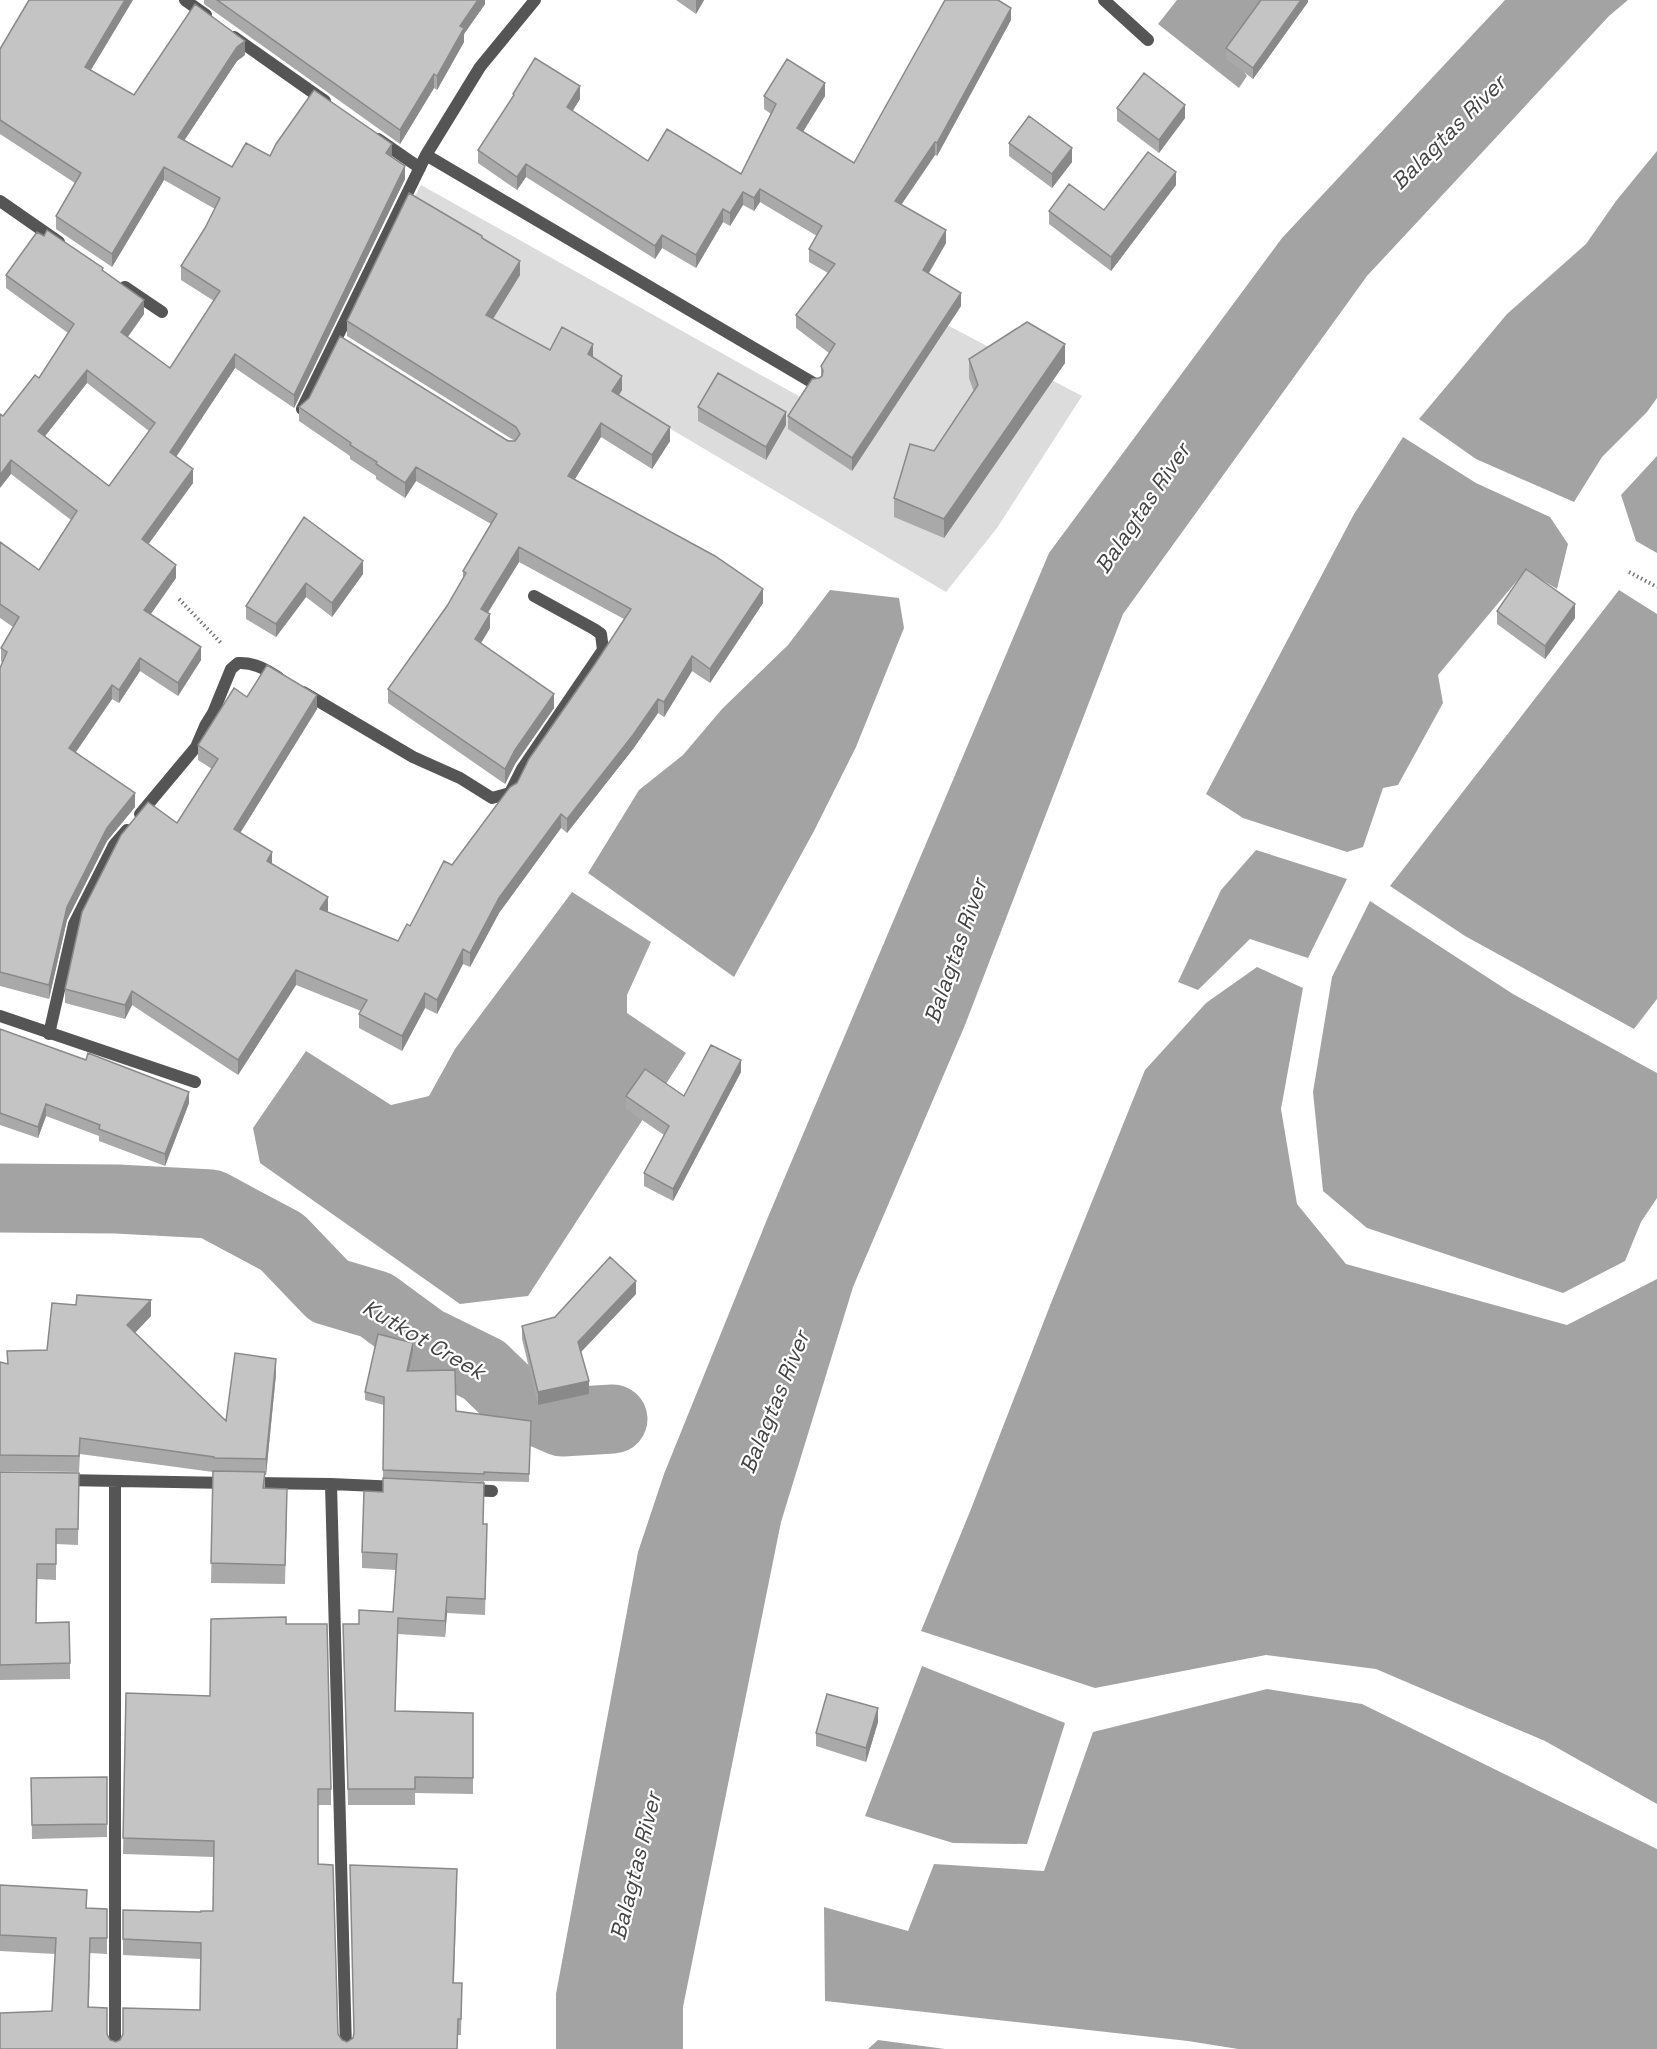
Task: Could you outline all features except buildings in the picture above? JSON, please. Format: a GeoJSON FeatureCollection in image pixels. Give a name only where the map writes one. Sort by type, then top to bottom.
{"type":"FeatureCollection","features":[{"type":"Feature","properties":{"kind":"street"},"geometry":{"type":"LineString","coordinates":[[185,0],[334,108]]}},
{"type":"Feature","properties":{"kind":"street"},"geometry":{"type":"LineString","coordinates":[[302,409],[341,341],[426,155],[480,67],[535,0]]}},
{"type":"Feature","properties":{"kind":"street"},"geometry":{"type":"LineString","coordinates":[[1104,0],[1148,40]]}},
{"type":"Feature","properties":{"kind":"street"},"geometry":{"type":"LineString","coordinates":[[372,135],[420,168]]}},
{"type":"Feature","properties":{"kind":"street"},"geometry":{"type":"LineString","coordinates":[[426,155],[815,384]]}},
{"type":"Feature","properties":{"kind":"street"},"geometry":{"type":"LineString","coordinates":[[0,201],[67,247]]}},
{"type":"Feature","properties":{"kind":"street"},"geometry":{"type":"LineString","coordinates":[[114,280],[162,312]]}},
{"type":"Feature","properties":{"kind":"street"},"geometry":{"type":"LineString","coordinates":[[49,1034],[75,924],[114,845],[196,747],[231,669],[238,663],[247,662],[264,668],[413,757],[460,778],[492,798],[510,793],[522,769],[603,650],[601,634],[534,596]]}},
{"type":"Feature","properties":{"kind":"street"},"geometry":{"type":"LineString","coordinates":[[0,1016],[195,1082]]}},
{"type":"Feature","properties":{"kind":"street"},"geometry":{"type":"LineString","coordinates":[[46,1480],[412,1487]]}},
{"type":"Feature","properties":{"kind":"street"},"geometry":{"type":"LineString","coordinates":[[115,1481],[116,2049]]}},
{"type":"Feature","properties":{"kind":"street"},"geometry":{"type":"LineString","coordinates":[[331,1484],[346,2049]]}},
{"type":"Feature","properties":{"kind":"street"},"geometry":{"type":"LineString","coordinates":[[457,1489],[492,1491]]}},
{"type":"Feature","properties":{"kind":"path"},"geometry":{"type":"LineString","coordinates":[[1629,572],[1657,587]]}},
{"type":"Feature","properties":{"kind":"path"},"geometry":{"type":"LineString","coordinates":[[179,599],[204,623],[238,663]]}},
{"type":"Feature","properties":{"kind":"shaded area"},"geometry":{"type":"Polygon","coordinates":[[[421,185],[829,413],[890,295],[1082,396],[997,528],[946,592],[382,258],[421,185]]]}},
{"type":"Feature","properties":{"kind":"water"},"geometry":{"type":"Polygon","coordinates":[[[1177,0],[1274,0],[1241,68],[1247,76],[1239,88],[1158,24],[1177,0]]]}},
{"type":"Feature","properties":{"kind":"water","name":"Balagtas River"},"geometry":{"type":"Polygon","coordinates":[[[1505,0],[1628,0],[1609,16],[1367,276],[1123,614],[965,1025],[853,1287],[781,1522],[683,2007],[683,2049],[556,2049],[556,1994],[638,1552],[664,1474],[768,1217],[1049,553],[1282,238],[1505,0]]]}},
{"type":"Feature","properties":{"kind":"water"},"geometry":{"type":"Polygon","coordinates":[[[1657,151],[1657,398],[1647,412],[1602,457],[1574,502],[1476,459],[1419,419],[1507,314],[1586,244],[1616,201],[1657,151]]]}},
{"type":"Feature","properties":{"kind":"water"},"geometry":{"type":"Polygon","coordinates":[[[1403,437],[1476,483],[1550,517],[1568,544],[1557,589],[1526,570],[1438,675],[1443,703],[1398,785],[1383,788],[1363,847],[1347,852],[1243,818],[1206,794],[1354,514],[1403,437]]]}},
{"type":"Feature","properties":{"kind":"water"},"geometry":{"type":"Polygon","coordinates":[[[1657,456],[1657,553],[1636,541],[1621,495],[1657,456]]]}},
{"type":"Feature","properties":{"kind":"water"},"geometry":{"type":"Polygon","coordinates":[[[830,590],[899,598],[904,628],[856,747],[814,831],[734,977],[588,873],[639,790],[683,755],[722,709],[788,645],[830,590]]]}},
{"type":"Feature","properties":{"kind":"water"},"geometry":{"type":"Polygon","coordinates":[[[1619,590],[1657,614],[1657,999],[1634,1029],[1465,936],[1390,886],[1619,590]]]}},
{"type":"Feature","properties":{"kind":"water"},"geometry":{"type":"Polygon","coordinates":[[[1256,850],[1347,879],[1308,958],[1250,939],[1198,990],[1178,982],[1221,890],[1256,850]]]}},
{"type":"Feature","properties":{"kind":"water"},"geometry":{"type":"Polygon","coordinates":[[[572,892],[651,942],[627,995],[627,1013],[686,1053],[528,1296],[460,1304],[260,1163],[253,1128],[306,1051],[391,1105],[429,1096],[455,1049],[572,892]]]}},
{"type":"Feature","properties":{"kind":"water"},"geometry":{"type":"Polygon","coordinates":[[[1370,901],[1513,994],[1657,1073],[1657,1198],[1641,1222],[1625,1261],[1563,1293],[1367,1228],[1323,1191],[1313,1092],[1332,977],[1370,901]]]}},
{"type":"Feature","properties":{"kind":"water"},"geometry":{"type":"Polygon","coordinates":[[[1257,967],[1303,988],[1281,1109],[1297,1204],[1346,1264],[1567,1325],[1657,1279],[1657,1804],[1545,1741],[1376,1669],[1266,1655],[1095,1688],[921,1631],[1145,1070],[1206,1003],[1257,967]]]}},
{"type":"Feature","properties":{"kind":"water"},"geometry":{"type":"Polygon","coordinates":[[[922,1666],[1065,1723],[1027,1844],[953,1843],[865,1816],[922,1666]]]}},
{"type":"Feature","properties":{"kind":"water"},"geometry":{"type":"Polygon","coordinates":[[[1267,1689],[1362,1704],[1657,1849],[1657,2049],[1238,2049],[1188,2041],[825,2001],[824,1907],[908,1931],[934,1864],[1044,1871],[1093,1732],[1267,1689]]]}},
{"type":"Feature","properties":{"kind":"water"},"geometry":{"type":"Polygon","coordinates":[[[878,2040],[945,2049],[868,2049],[878,2040]]]}},
{"type":"Feature","properties":{"kind":"waterway","name":"Kutkot Creek"},"geometry":{"type":"LineString","coordinates":[[0,1198],[117,1199],[211,1204],[282,1242],[329,1291],[376,1305],[425,1341],[484,1370],[518,1403],[562,1422],[613,1419]]}}]}
